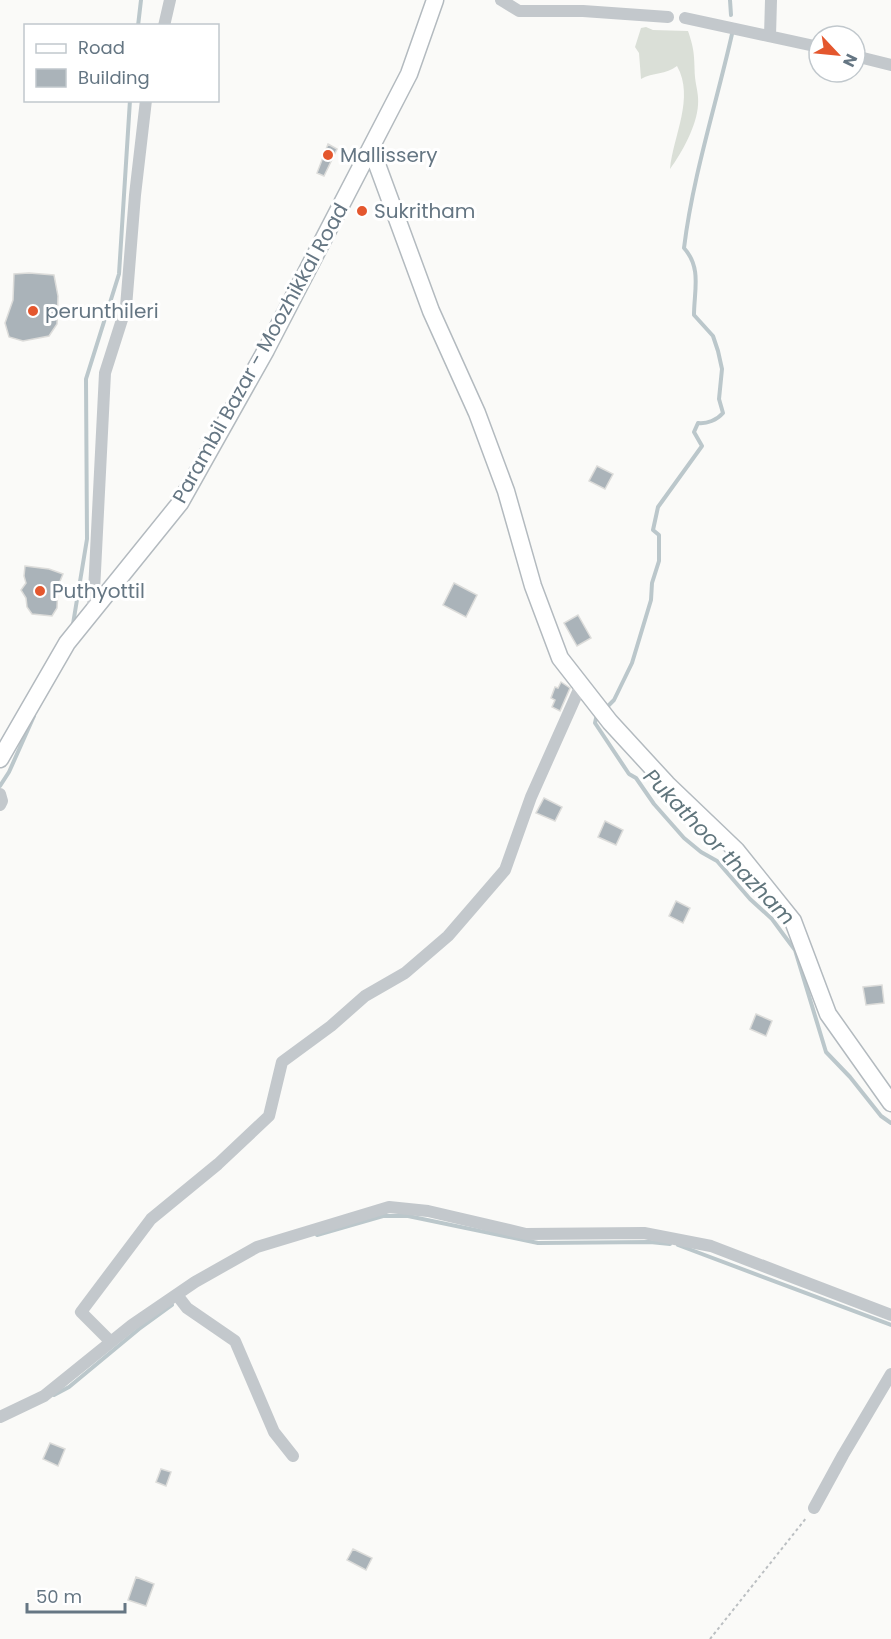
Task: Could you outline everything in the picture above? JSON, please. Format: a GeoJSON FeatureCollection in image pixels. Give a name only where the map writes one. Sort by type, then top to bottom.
{"type":"FeatureCollection","features":[{"type":"Feature","properties":{"kind":"main road","name":"Parambil Bazar - Moozhikkal Road"},"geometry":{"type":"LineString","coordinates":[[0,759],[67,643],[180,503],[266,350],[409,74],[435,0]]}},
{"type":"Feature","properties":{"kind":"main road"},"geometry":{"type":"LineString","coordinates":[[371,148],[431,311],[477,413],[506,491],[533,586],[560,658],[610,722],[667,784],[736,850],[793,921],[828,1014],[891,1104]]}},
{"type":"Feature","properties":{"kind":"street"},"geometry":{"type":"LineString","coordinates":[[164,24],[170,0]]}},
{"type":"Feature","properties":{"kind":"street"},"geometry":{"type":"LineString","coordinates":[[501,0],[519,11],[583,11],[668,17]]}},
{"type":"Feature","properties":{"kind":"street"},"geometry":{"type":"LineString","coordinates":[[770,36],[771,0]]}},
{"type":"Feature","properties":{"kind":"street"},"geometry":{"type":"LineString","coordinates":[[685,18],[807,44]]}},
{"type":"Feature","properties":{"kind":"street"},"geometry":{"type":"LineString","coordinates":[[867,59],[891,65]]}},
{"type":"Feature","properties":{"kind":"street"},"geometry":{"type":"LineString","coordinates":[[93,611],[105,373],[126,307],[146,102]]}},
{"type":"Feature","properties":{"kind":"street"},"geometry":{"type":"LineString","coordinates":[[110,1341],[81,1312],[151,1219],[218,1164],[269,1116],[282,1062],[331,1026],[365,996],[405,973],[448,936],[505,870],[531,796],[581,685]]}},
{"type":"Feature","properties":{"kind":"street"},"geometry":{"type":"LineString","coordinates":[[0,794],[2,801],[0,805]]}},
{"type":"Feature","properties":{"kind":"street"},"geometry":{"type":"LineString","coordinates":[[0,1418],[44,1396],[71,1376],[110,1341],[195,1282],[257,1247],[389,1207],[428,1211],[526,1234],[644,1233],[711,1246],[891,1315]]}},
{"type":"Feature","properties":{"kind":"street"},"geometry":{"type":"LineString","coordinates":[[177,1295],[187,1308],[235,1341],[274,1432],[292,1456]]}},
{"type":"Feature","properties":{"kind":"street"},"geometry":{"type":"LineString","coordinates":[[814,1508],[891,1374]]}},
{"type":"Feature","properties":{"kind":"path"},"geometry":{"type":"LineString","coordinates":[[710,1639],[814,1508]]}},
{"type":"Feature","properties":{"kind":"shaded area"},"geometry":{"type":"Polygon","coordinates":[[[646,27],[653,30],[688,31],[693,49],[698,98],[697,113],[688,138],[670,169],[683,104],[682,78],[677,66],[641,79],[639,53],[635,47],[641,28],[646,27]]]}},
{"type":"Feature","properties":{"kind":"building","name":"Mallissery"},"geometry":{"type":"Polygon","coordinates":[[[328,144],[337,149],[324,176],[317,173],[328,144]]]}},
{"type":"Feature","properties":{"kind":"building","name":"perunthileri"},"geometry":{"type":"Polygon","coordinates":[[[14,274],[54,275],[58,296],[57,324],[49,336],[23,341],[9,337],[5,323],[13,300],[14,274]]]}},
{"type":"Feature","properties":{"kind":"building"},"geometry":{"type":"Polygon","coordinates":[[[597,466],[613,474],[605,489],[589,481],[597,466]]]}},
{"type":"Feature","properties":{"kind":"building","name":"Puthyottil"},"geometry":{"type":"Polygon","coordinates":[[[25,566],[49,569],[63,574],[58,586],[57,608],[52,616],[32,614],[27,607],[26,598],[21,590],[26,583],[25,566]]]}},
{"type":"Feature","properties":{"kind":"building"},"geometry":{"type":"Polygon","coordinates":[[[454,583],[477,595],[466,617],[443,605],[454,583]]]}},
{"type":"Feature","properties":{"kind":"building"},"geometry":{"type":"Polygon","coordinates":[[[578,615],[591,638],[577,646],[564,623],[578,615]]]}},
{"type":"Feature","properties":{"kind":"building"},"geometry":{"type":"Polygon","coordinates":[[[561,682],[570,688],[560,711],[552,707],[555,700],[551,698],[555,687],[558,688],[561,682]]]}},
{"type":"Feature","properties":{"kind":"building"},"geometry":{"type":"Polygon","coordinates":[[[544,798],[562,807],[555,821],[536,813],[544,798]]]}},
{"type":"Feature","properties":{"kind":"building"},"geometry":{"type":"Polygon","coordinates":[[[605,821],[623,830],[616,845],[598,837],[605,821]]]}},
{"type":"Feature","properties":{"kind":"building"},"geometry":{"type":"Polygon","coordinates":[[[676,901],[690,908],[683,923],[669,916],[676,901]]]}},
{"type":"Feature","properties":{"kind":"building"},"geometry":{"type":"Polygon","coordinates":[[[882,985],[884,1003],[866,1005],[863,987],[882,985]]]}},
{"type":"Feature","properties":{"kind":"building"},"geometry":{"type":"Polygon","coordinates":[[[756,1014],[772,1021],[766,1036],[750,1029],[756,1014]]]}},
{"type":"Feature","properties":{"kind":"building"},"geometry":{"type":"Polygon","coordinates":[[[50,1443],[65,1449],[58,1466],[43,1459],[50,1443]]]}},
{"type":"Feature","properties":{"kind":"building"},"geometry":{"type":"Polygon","coordinates":[[[161,1469],[171,1472],[166,1486],[156,1482],[161,1469]]]}},
{"type":"Feature","properties":{"kind":"building"},"geometry":{"type":"Polygon","coordinates":[[[353,1549],[372,1558],[366,1570],[347,1560],[353,1549]]]}},
{"type":"Feature","properties":{"kind":"building"},"geometry":{"type":"Polygon","coordinates":[[[136,1577],[154,1584],[146,1606],[128,1600],[136,1577]]]}},
{"type":"Feature","properties":{"kind":"waterway"},"geometry":{"type":"LineString","coordinates":[[138,24],[141,0]]}},
{"type":"Feature","properties":{"kind":"waterway","name":"Pukathoor thazham"},"geometry":{"type":"LineString","coordinates":[[730,0],[731,15]]}},
{"type":"Feature","properties":{"kind":"waterway"},"geometry":{"type":"LineString","coordinates":[[605,709],[614,700],[632,663],[651,600],[652,583],[659,561],[659,535],[653,530],[658,507],[702,446],[694,432],[698,423],[712,421],[723,413],[719,399],[722,369],[718,351],[713,336],[694,315],[695,272],[690,256],[684,248],[699,167],[732,34]]}},
{"type":"Feature","properties":{"kind":"waterway"},"geometry":{"type":"LineString","coordinates":[[73,624],[87,539],[86,379],[119,274],[130,102]]}},
{"type":"Feature","properties":{"kind":"waterway","name":"Pukathoor thazham"},"geometry":{"type":"LineString","coordinates":[[597,714],[595,723],[629,774],[636,778],[654,804],[684,838],[717,861],[750,899],[772,919],[795,950],[826,1052],[850,1077],[881,1116],[891,1123]]}},
{"type":"Feature","properties":{"kind":"waterway"},"geometry":{"type":"LineString","coordinates":[[0,786],[9,772],[34,716]]}},
{"type":"Feature","properties":{"kind":"waterway"},"geometry":{"type":"LineString","coordinates":[[317,1235],[383,1216],[408,1216],[538,1243],[650,1242],[670,1244]]}},
{"type":"Feature","properties":{"kind":"waterway"},"geometry":{"type":"LineString","coordinates":[[678,1245],[891,1325]]}},
{"type":"Feature","properties":{"kind":"waterway"},"geometry":{"type":"LineString","coordinates":[[54,1395],[69,1387],[172,1305]]}},
{"type":"Feature","properties":{"kind":"place","name":"Mallissery"},"geometry":{"type":"Point","coordinates":[328,155]}},
{"type":"Feature","properties":{"kind":"place","name":"Sukritham"},"geometry":{"type":"Point","coordinates":[362,211]}},
{"type":"Feature","properties":{"kind":"place","name":"perunthileri"},"geometry":{"type":"Point","coordinates":[33,311]}},
{"type":"Feature","properties":{"kind":"place","name":"Puthyottil"},"geometry":{"type":"Point","coordinates":[40,591]}}]}
